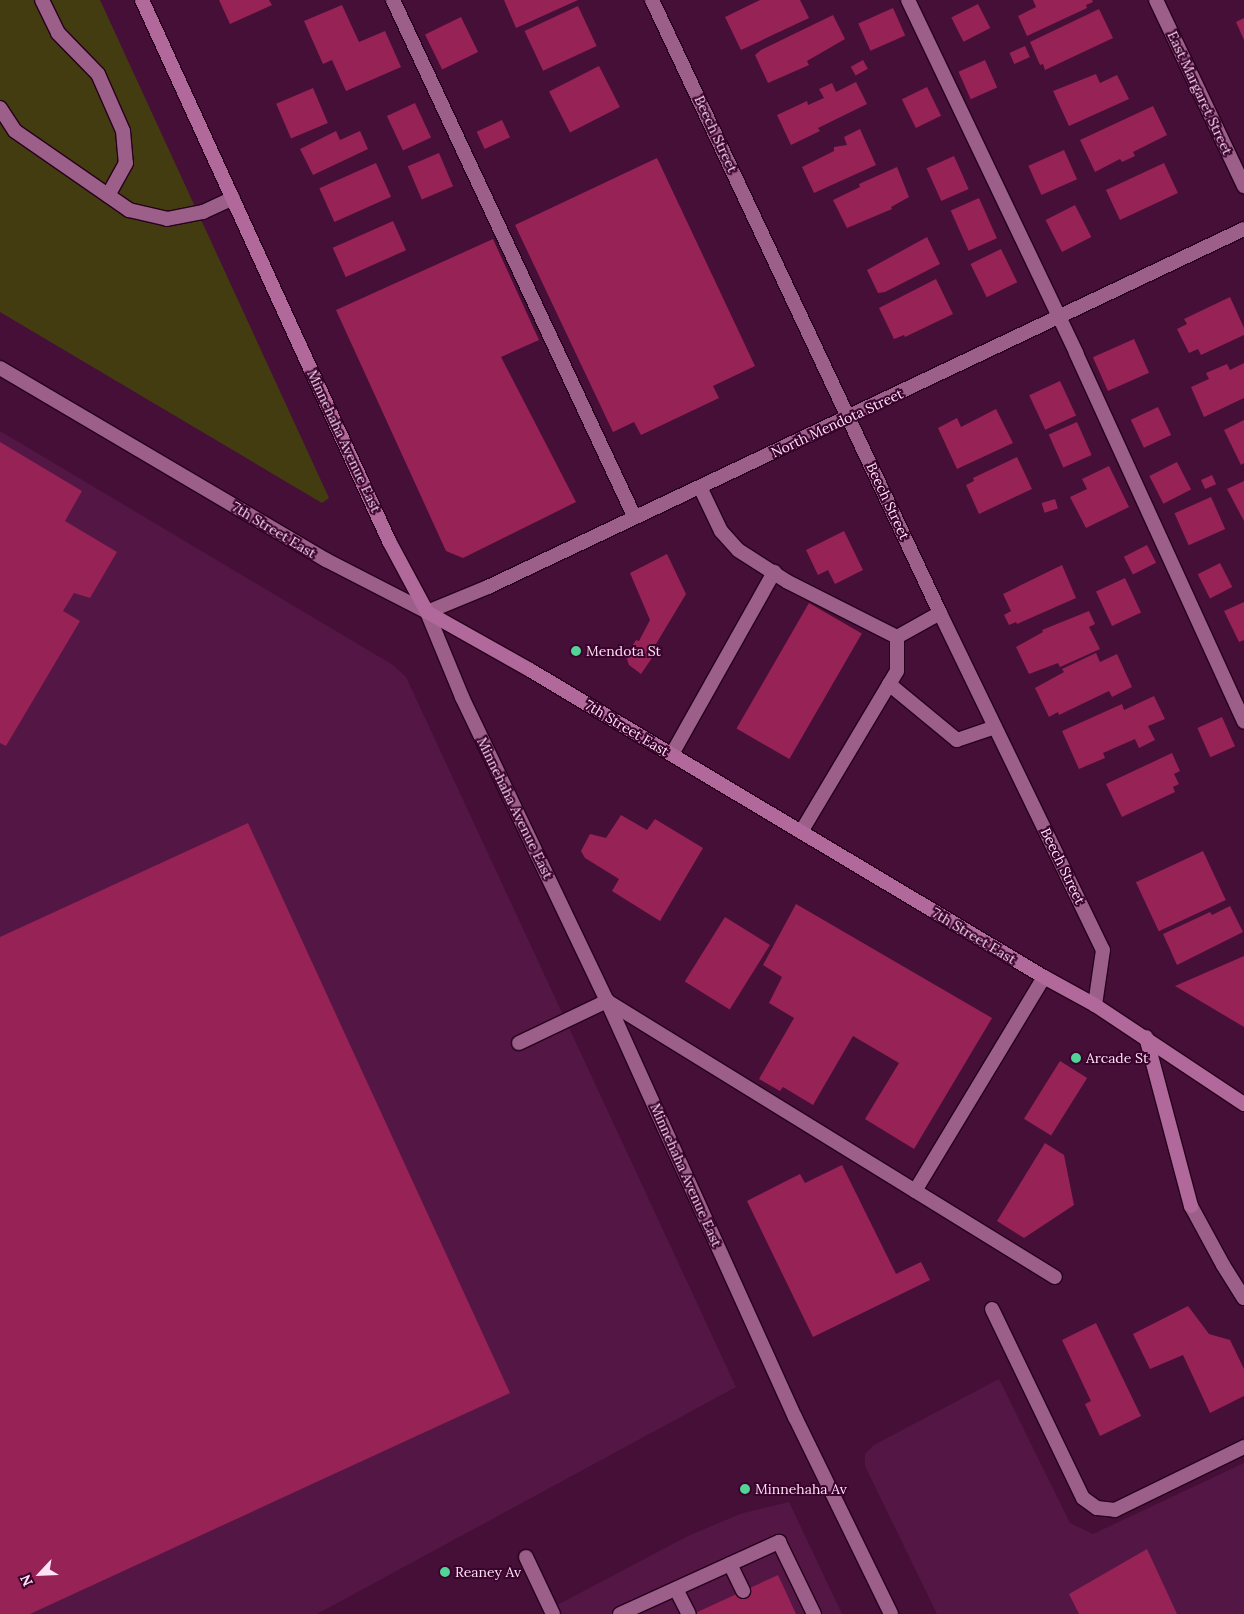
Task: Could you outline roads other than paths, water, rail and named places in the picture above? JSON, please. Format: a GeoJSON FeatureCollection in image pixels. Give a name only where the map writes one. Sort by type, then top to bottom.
{"type":"FeatureCollection","features":[{"type":"Feature","properties":{"kind":"main road","name":"Minnehaha Avenue East"},"geometry":{"type":"LineString","coordinates":[[142,0],[389,541],[428,612]]}},
{"type":"Feature","properties":{"kind":"main road","name":"7th Street East"},"geometry":{"type":"LineString","coordinates":[[428,612],[672,754],[1044,977],[1095,1005],[1146,1037],[1244,1104]]}},
{"type":"Feature","properties":{"kind":"main road"},"geometry":{"type":"LineString","coordinates":[[1146,1037],[1191,1206]]}},
{"type":"Feature","properties":{"kind":"street"},"geometry":{"type":"LineString","coordinates":[[42,0],[58,33],[98,74],[123,131],[126,163],[108,195]]}},
{"type":"Feature","properties":{"kind":"street"},"geometry":{"type":"LineString","coordinates":[[393,0],[634,516]]}},
{"type":"Feature","properties":{"kind":"street","name":"Beech Street"},"geometry":{"type":"LineString","coordinates":[[652,0],[940,613],[1103,950],[1095,1005]]}},
{"type":"Feature","properties":{"kind":"street"},"geometry":{"type":"LineString","coordinates":[[908,0],[1059,317],[1244,721]]}},
{"type":"Feature","properties":{"kind":"street","name":"East Margaret Street"},"geometry":{"type":"LineString","coordinates":[[1156,0],[1244,186]]}},
{"type":"Feature","properties":{"kind":"street"},"geometry":{"type":"LineString","coordinates":[[0,108],[16,130],[129,210],[167,220],[203,212],[233,198]]}},
{"type":"Feature","properties":{"kind":"street","name":"North Mendota Street"},"geometry":{"type":"LineString","coordinates":[[428,612],[488,588],[634,516],[849,417],[1244,229]]}},
{"type":"Feature","properties":{"kind":"street","name":"7th Street East"},"geometry":{"type":"LineString","coordinates":[[0,368],[326,560],[428,612]]}},
{"type":"Feature","properties":{"kind":"street"},"geometry":{"type":"LineString","coordinates":[[700,487],[721,531],[738,550],[788,582],[897,637]]}},
{"type":"Feature","properties":{"kind":"street"},"geometry":{"type":"LineString","coordinates":[[672,754],[774,572]]}},
{"type":"Feature","properties":{"kind":"street","name":"Minnehaha Avenue East"},"geometry":{"type":"LineString","coordinates":[[428,612],[462,697],[608,1001],[795,1417],[891,1614]]}},
{"type":"Feature","properties":{"kind":"street"},"geometry":{"type":"LineString","coordinates":[[897,637],[940,613]]}},
{"type":"Feature","properties":{"kind":"street"},"geometry":{"type":"LineString","coordinates":[[800,832],[897,671],[897,637]]}},
{"type":"Feature","properties":{"kind":"street"},"geometry":{"type":"LineString","coordinates":[[889,684],[957,740],[995,727]]}},
{"type":"Feature","properties":{"kind":"street"},"geometry":{"type":"LineString","coordinates":[[915,1191],[1044,977]]}},
{"type":"Feature","properties":{"kind":"street"},"geometry":{"type":"LineString","coordinates":[[518,1043],[608,1001],[1055,1277]]}},
{"type":"Feature","properties":{"kind":"street"},"geometry":{"type":"LineString","coordinates":[[1191,1206],[1223,1265],[1244,1298]]}},
{"type":"Feature","properties":{"kind":"street"},"geometry":{"type":"LineString","coordinates":[[992,1309],[1083,1498],[1097,1508],[1115,1510],[1244,1447]]}},
{"type":"Feature","properties":{"kind":"street"},"geometry":{"type":"LineString","coordinates":[[625,1613],[779,1542],[814,1614]]}},
{"type":"Feature","properties":{"kind":"street"},"geometry":{"type":"LineString","coordinates":[[526,1557],[553,1614]]}},
{"type":"Feature","properties":{"kind":"street"},"geometry":{"type":"LineString","coordinates":[[730,1564],[743,1591]]}},
{"type":"Feature","properties":{"kind":"street"},"geometry":{"type":"LineString","coordinates":[[676,1589],[689,1614]]}},
{"type":"Feature","properties":{"kind":"place","name":"Mendota St"},"geometry":{"type":"Point","coordinates":[576,651]}},
{"type":"Feature","properties":{"kind":"place","name":"Arcade St"},"geometry":{"type":"Point","coordinates":[1076,1058]}},
{"type":"Feature","properties":{"kind":"place","name":"Minnehaha Av"},"geometry":{"type":"Point","coordinates":[745,1489]}},
{"type":"Feature","properties":{"kind":"place","name":"Reaney Av"},"geometry":{"type":"Point","coordinates":[445,1572]}}]}
